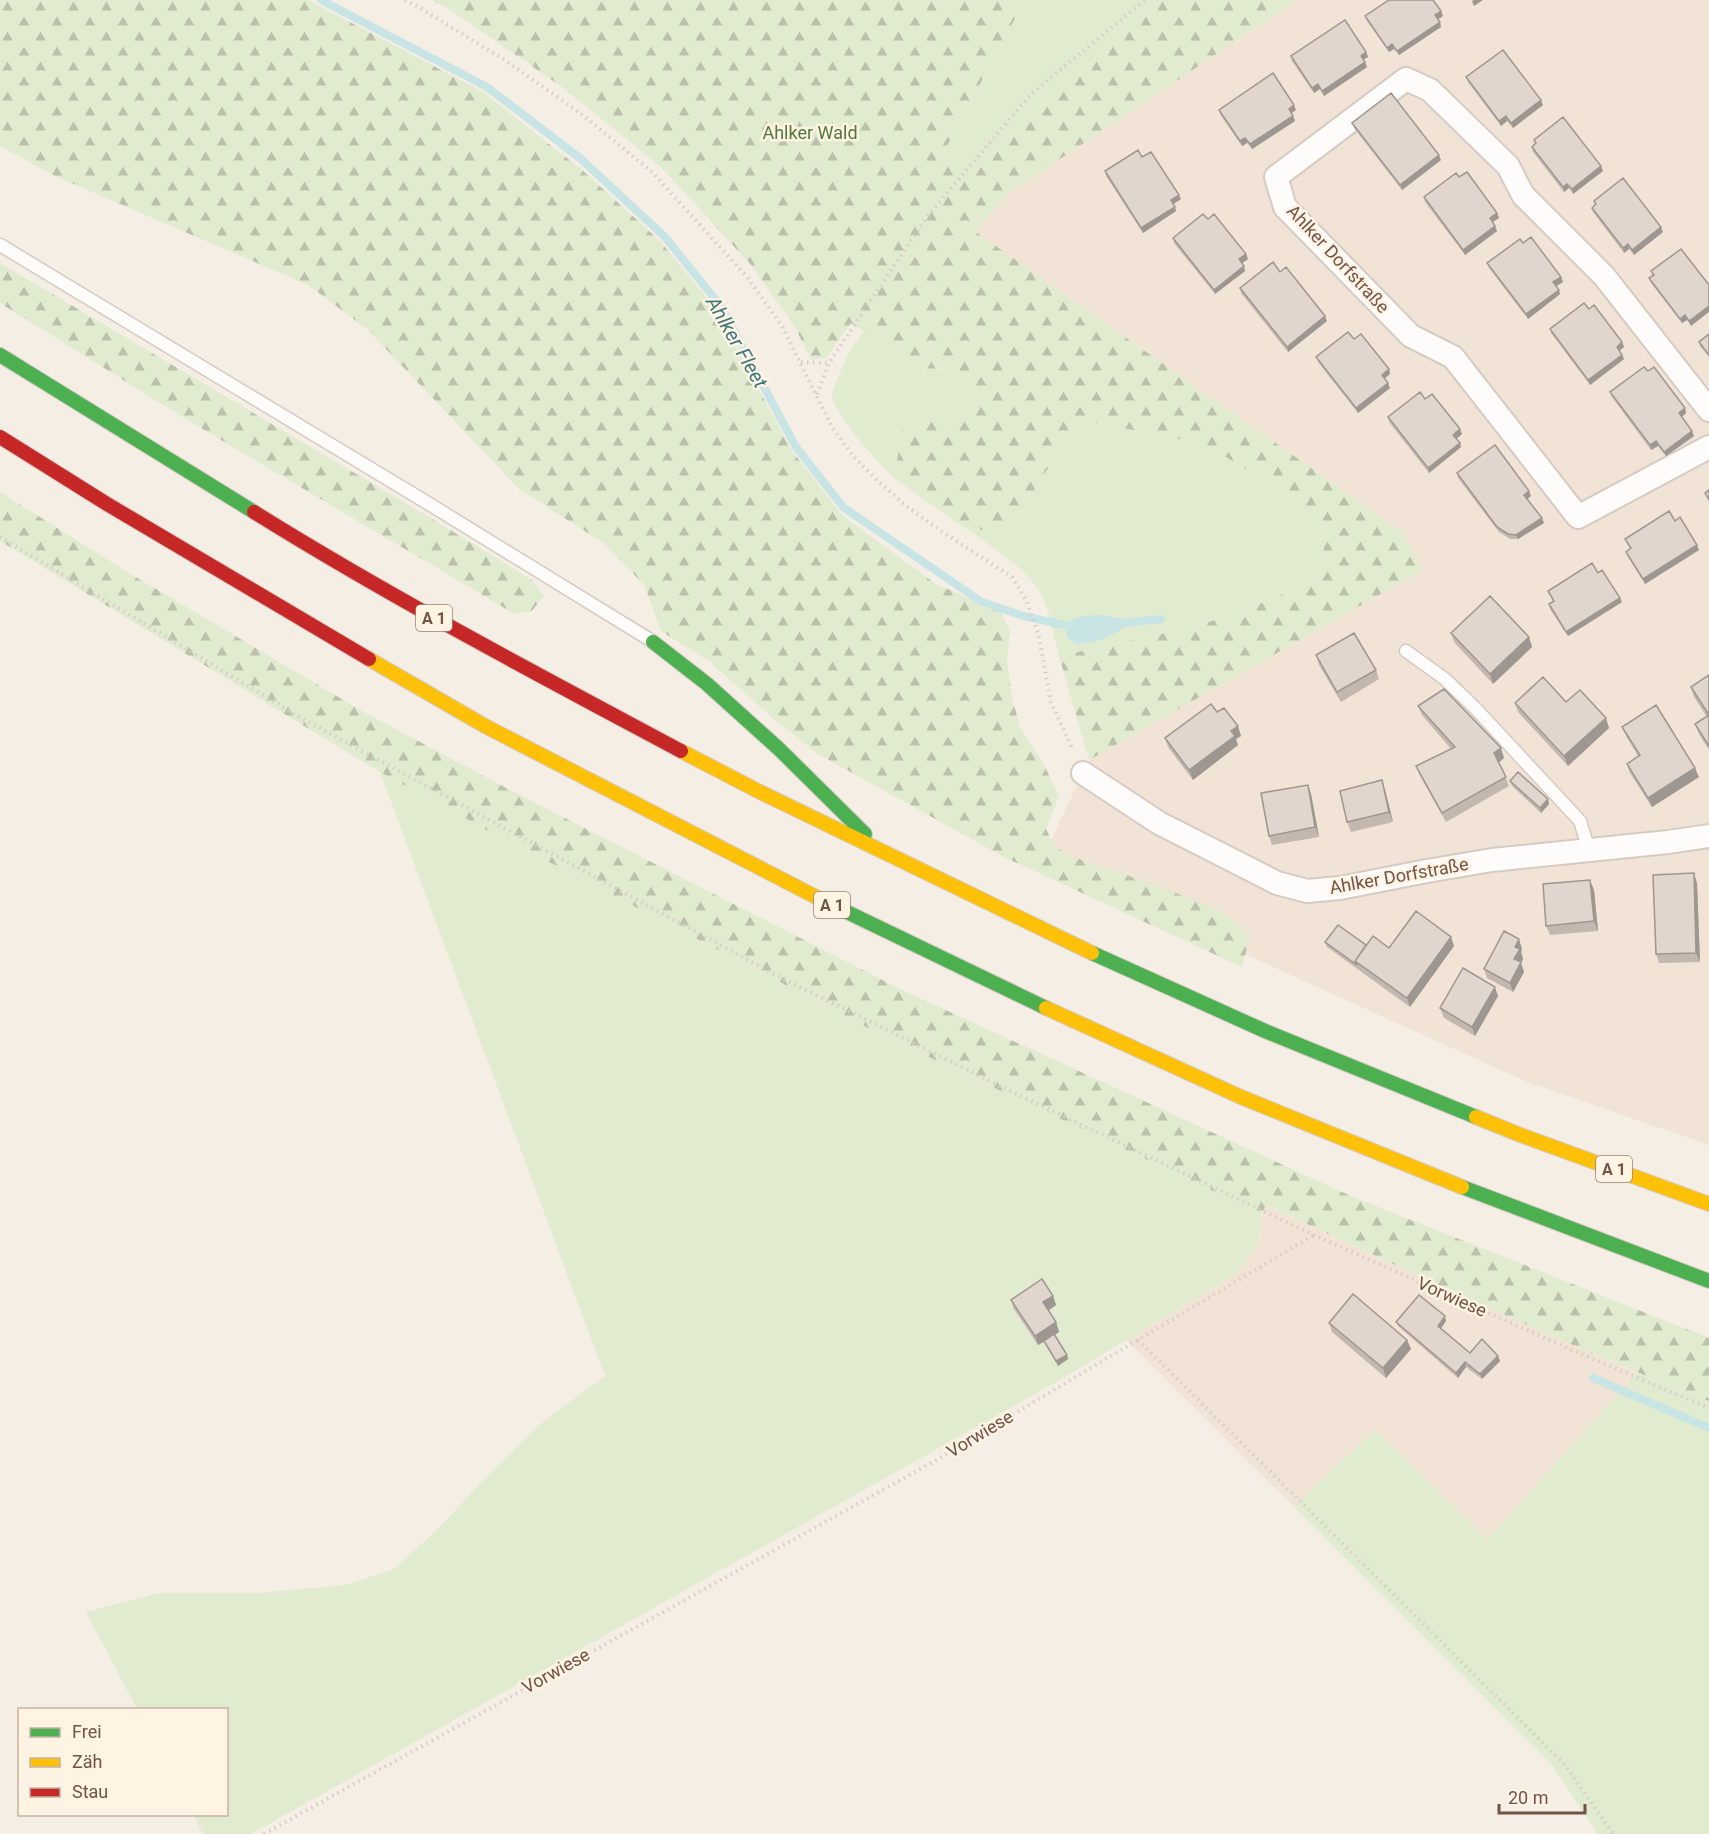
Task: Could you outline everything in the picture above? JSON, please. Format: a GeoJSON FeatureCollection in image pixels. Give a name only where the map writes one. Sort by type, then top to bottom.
{"type":"FeatureCollection","features":[{"type":"Feature","properties":{"kind":"highway","name":"A 1"},"geometry":{"type":"LineString","coordinates":[[0,355],[328,559],[517,664],[760,792],[1061,939],[1265,1031],[1518,1134],[1709,1204]]}},
{"type":"Feature","properties":{"kind":"highway","name":"A 1"},"geometry":{"type":"LineString","coordinates":[[0,436],[107,504],[485,726],[855,917],[1032,1002],[1241,1097],[1491,1199],[1709,1281]]}},
{"type":"Feature","properties":{"kind":"highway"},"geometry":{"type":"LineString","coordinates":[[653,642],[707,684],[779,749],[884,853]]}},
{"type":"Feature","properties":{"kind":"street","name":"Ahlker Dorfstraße"},"geometry":{"type":"LineString","coordinates":[[1709,410],[1604,276],[1523,195],[1508,166],[1430,90],[1406,79],[1275,177],[1285,207],[1411,336],[1453,357],[1578,517],[1709,447]]}},
{"type":"Feature","properties":{"kind":"street","name":"Ahlker Dorfstraße"},"geometry":{"type":"LineString","coordinates":[[1083,773],[1159,823],[1277,883],[1307,891],[1340,888],[1492,860],[1709,836]]}},
{"type":"Feature","properties":{"kind":"lane"},"geometry":{"type":"LineString","coordinates":[[0,245],[653,642]]}},
{"type":"Feature","properties":{"kind":"lane"},"geometry":{"type":"LineString","coordinates":[[1406,651],[1445,679],[1475,708],[1580,821],[1589,850]]}},
{"type":"Feature","properties":{"kind":"path"},"geometry":{"type":"LineString","coordinates":[[405,0],[503,59],[579,113],[652,172],[748,278],[782,326],[832,427],[853,456],[915,512],[1012,577],[1026,600],[1038,632],[1051,702],[1083,773]]}},
{"type":"Feature","properties":{"kind":"path"},"geometry":{"type":"LineString","coordinates":[[817,394],[829,363],[926,218],[1030,95],[1146,0]]}},
{"type":"Feature","properties":{"kind":"path"},"geometry":{"type":"LineString","coordinates":[[800,362],[829,363]]}},
{"type":"Feature","properties":{"kind":"path"},"geometry":{"type":"LineString","coordinates":[[0,537],[303,719],[772,973],[1006,1089],[1314,1235]]}},
{"type":"Feature","properties":{"kind":"path","name":"Vorwiese"},"geometry":{"type":"LineString","coordinates":[[264,1834],[933,1462],[1314,1235],[1572,1350],[1709,1408]]}},
{"type":"Feature","properties":{"kind":"path"},"geometry":{"type":"LineString","coordinates":[[1138,1340],[1565,1765],[1613,1834]]}},
{"type":"Feature","properties":{"kind":"shaded area"},"geometry":{"type":"Polygon","coordinates":[[[1297,0],[1709,0],[1709,1145],[1525,1081],[1041,862],[1089,760],[1423,570],[1402,532],[976,232],[1005,196],[1297,0]]]}},
{"type":"Feature","properties":{"kind":"shaded area"},"geometry":{"type":"Polygon","coordinates":[[[1265,1205],[1637,1373],[1487,1541],[1375,1429],[1294,1507],[1126,1340],[1236,1274],[1257,1245],[1265,1205]]]}},
{"type":"Feature","properties":{"kind":"green space"},"geometry":{"type":"Polygon","coordinates":[[[0,0],[308,0],[483,92],[581,169],[660,241],[714,307],[792,451],[843,516],[936,584],[1001,612],[1010,631],[1007,660],[1012,697],[1020,727],[1044,765],[1059,796],[1046,829],[1055,847],[1073,857],[1150,883],[1231,917],[1250,938],[1242,967],[1004,857],[818,754],[777,722],[710,662],[661,631],[645,586],[605,544],[519,489],[367,329],[308,285],[55,176],[0,146],[0,0]]]}},
{"type":"Feature","properties":{"kind":"green space","name":"Ahlker Wald"},"geometry":{"type":"Polygon","coordinates":[[[431,0],[1025,0],[940,159],[972,179],[999,144],[1161,0],[1297,0],[1005,196],[976,232],[1402,532],[1423,570],[1089,760],[1059,656],[1195,627],[1273,599],[1320,574],[1327,527],[1300,501],[1204,444],[1087,421],[1037,482],[1027,516],[993,533],[959,524],[894,478],[903,426],[944,420],[968,407],[972,389],[954,368],[913,369],[878,336],[864,332],[851,323],[827,357],[811,360],[796,329],[752,266],[662,168],[562,87],[449,9],[431,0]]]}},
{"type":"Feature","properties":{"kind":"green space"},"geometry":{"type":"Polygon","coordinates":[[[1025,0],[1161,0],[999,144],[972,179],[940,160],[1025,0]]]}},
{"type":"Feature","properties":{"kind":"green space"},"geometry":{"type":"Polygon","coordinates":[[[0,263],[532,580],[544,596],[531,612],[513,613],[184,418],[0,303],[0,263]]]}},
{"type":"Feature","properties":{"kind":"green space"},"geometry":{"type":"Polygon","coordinates":[[[864,332],[878,336],[913,369],[954,368],[972,389],[968,407],[944,420],[903,426],[894,478],[851,430],[831,397],[848,355],[864,332]]]}},
{"type":"Feature","properties":{"kind":"green space"},"geometry":{"type":"Polygon","coordinates":[[[1087,421],[1204,444],[1301,501],[1327,527],[1320,574],[1273,599],[1195,627],[1059,656],[1049,613],[1038,589],[1012,562],[959,524],[993,533],[1027,516],[1037,482],[1087,421]]]}},
{"type":"Feature","properties":{"kind":"green space"},"geometry":{"type":"Polygon","coordinates":[[[0,492],[129,573],[362,711],[512,791],[902,990],[1353,1197],[1709,1338],[1709,1401],[1541,1331],[1266,1205],[1262,1214],[880,1034],[489,831],[380,772],[0,541],[0,492]]]}},
{"type":"Feature","properties":{"kind":"green space"},"geometry":{"type":"Polygon","coordinates":[[[380,772],[880,1034],[1262,1214],[1257,1245],[1236,1274],[1058,1381],[251,1834],[203,1834],[194,1816],[228,1816],[228,1708],[136,1708],[86,1612],[159,1593],[256,1593],[346,1585],[394,1569],[439,1528],[486,1477],[542,1423],[605,1376],[380,772]]]}},
{"type":"Feature","properties":{"kind":"green space"},"geometry":{"type":"Polygon","coordinates":[[[1637,1373],[1709,1401],[1709,1834],[1598,1834],[1552,1765],[1294,1507],[1375,1429],[1487,1540],[1637,1373]]]}},
{"type":"Feature","properties":{"kind":"water"},"geometry":{"type":"Polygon","coordinates":[[[1098,615],[1119,618],[1128,622],[1117,632],[1098,641],[1076,644],[1067,637],[1065,625],[1069,622],[1080,617],[1098,615]]]}},
{"type":"Feature","properties":{"kind":"building"},"geometry":{"type":"Polygon","coordinates":[[[1389,0],[1433,0],[1441,11],[1435,15],[1440,22],[1397,51],[1392,44],[1387,48],[1365,16],[1389,0]]]}},
{"type":"Feature","properties":{"kind":"building"},"geometry":{"type":"Polygon","coordinates":[[[1345,20],[1366,52],[1361,56],[1365,62],[1322,91],[1318,84],[1312,88],[1291,56],[1345,20]]]}},
{"type":"Feature","properties":{"kind":"building"},"geometry":{"type":"Polygon","coordinates":[[[1503,50],[1541,100],[1511,123],[1506,116],[1499,121],[1466,77],[1503,50]]]}},
{"type":"Feature","properties":{"kind":"building"},"geometry":{"type":"Polygon","coordinates":[[[1273,73],[1294,105],[1289,109],[1293,116],[1250,144],[1245,138],[1240,141],[1219,110],[1273,73]]]}},
{"type":"Feature","properties":{"kind":"building"},"geometry":{"type":"Polygon","coordinates":[[[1391,93],[1439,155],[1400,185],[1352,123],[1391,93]]]}},
{"type":"Feature","properties":{"kind":"building"},"geometry":{"type":"Polygon","coordinates":[[[1563,117],[1601,166],[1572,189],[1567,184],[1563,187],[1532,147],[1536,143],[1534,140],[1563,117]]]}},
{"type":"Feature","properties":{"kind":"building"},"geometry":{"type":"Polygon","coordinates":[[[1138,150],[1142,157],[1151,152],[1179,195],[1171,200],[1175,207],[1141,228],[1105,171],[1138,150]]]}},
{"type":"Feature","properties":{"kind":"building"},"geometry":{"type":"Polygon","coordinates":[[[1467,172],[1497,213],[1490,218],[1495,226],[1463,250],[1424,197],[1456,173],[1459,177],[1467,172]]]}},
{"type":"Feature","properties":{"kind":"building"},"geometry":{"type":"Polygon","coordinates":[[[1623,178],[1661,227],[1632,250],[1628,244],[1623,248],[1592,208],[1596,204],[1594,201],[1623,178]]]}},
{"type":"Feature","properties":{"kind":"building"},"geometry":{"type":"Polygon","coordinates":[[[1203,214],[1208,219],[1214,214],[1246,254],[1239,259],[1244,266],[1214,290],[1173,238],[1203,214]]]}},
{"type":"Feature","properties":{"kind":"building"},"geometry":{"type":"Polygon","coordinates":[[[1531,237],[1561,277],[1553,282],[1559,290],[1526,314],[1487,263],[1520,239],[1523,243],[1531,237]]]}},
{"type":"Feature","properties":{"kind":"building"},"geometry":{"type":"Polygon","coordinates":[[[1681,249],[1709,285],[1709,306],[1689,321],[1685,315],[1680,319],[1649,278],[1654,275],[1651,271],[1681,249]]]}},
{"type":"Feature","properties":{"kind":"building"},"geometry":{"type":"Polygon","coordinates":[[[1273,262],[1280,272],[1286,267],[1325,316],[1287,347],[1240,288],[1273,262]]]}},
{"type":"Feature","properties":{"kind":"building"},"geometry":{"type":"Polygon","coordinates":[[[1584,303],[1589,309],[1594,305],[1622,342],[1617,347],[1622,355],[1588,380],[1550,329],[1584,303]]]}},
{"type":"Feature","properties":{"kind":"building"},"geometry":{"type":"Polygon","coordinates":[[[1348,332],[1354,339],[1361,334],[1389,369],[1382,375],[1388,383],[1356,408],[1316,357],[1348,332]]]}},
{"type":"Feature","properties":{"kind":"building"},"geometry":{"type":"Polygon","coordinates":[[[1709,334],[1709,355],[1699,342],[1709,334]]]}},
{"type":"Feature","properties":{"kind":"building"},"geometry":{"type":"Polygon","coordinates":[[[1644,367],[1648,371],[1654,367],[1685,408],[1679,413],[1692,431],[1664,452],[1656,441],[1650,445],[1610,392],[1644,367]]]}},
{"type":"Feature","properties":{"kind":"building"},"geometry":{"type":"Polygon","coordinates":[[[1420,392],[1425,399],[1432,394],[1460,429],[1453,435],[1460,443],[1428,468],[1388,417],[1420,392]]]}},
{"type":"Feature","properties":{"kind":"building"},"geometry":{"type":"Polygon","coordinates":[[[1495,445],[1529,491],[1524,495],[1542,518],[1516,535],[1508,534],[1497,527],[1457,473],[1495,445]]]}},
{"type":"Feature","properties":{"kind":"building"},"geometry":{"type":"Polygon","coordinates":[[[1669,511],[1675,521],[1680,517],[1697,545],[1643,579],[1626,552],[1631,548],[1625,539],[1669,511]]]}},
{"type":"Feature","properties":{"kind":"building"},"geometry":{"type":"Polygon","coordinates":[[[1592,563],[1598,573],[1602,570],[1620,598],[1566,632],[1549,604],[1554,601],[1548,591],[1592,563]]]}},
{"type":"Feature","properties":{"kind":"building"},"geometry":{"type":"Polygon","coordinates":[[[1490,596],[1529,637],[1490,674],[1451,633],[1490,596]]]}},
{"type":"Feature","properties":{"kind":"building"},"geometry":{"type":"Polygon","coordinates":[[[1354,633],[1376,670],[1337,692],[1316,655],[1354,633]]]}},
{"type":"Feature","properties":{"kind":"building"},"geometry":{"type":"Polygon","coordinates":[[[1709,675],[1709,715],[1691,687],[1709,675]]]}},
{"type":"Feature","properties":{"kind":"building"},"geometry":{"type":"Polygon","coordinates":[[[1543,677],[1566,702],[1580,690],[1606,718],[1564,756],[1515,703],[1543,677]]]}},
{"type":"Feature","properties":{"kind":"building"},"geometry":{"type":"Polygon","coordinates":[[[1444,689],[1501,748],[1494,753],[1506,777],[1442,813],[1416,766],[1455,747],[1418,706],[1444,689]]]}},
{"type":"Feature","properties":{"kind":"building"},"geometry":{"type":"Polygon","coordinates":[[[1211,704],[1217,712],[1224,708],[1238,726],[1231,731],[1235,736],[1189,770],[1165,738],[1211,704]]]}},
{"type":"Feature","properties":{"kind":"building"},"geometry":{"type":"Polygon","coordinates":[[[1656,705],[1695,768],[1648,798],[1627,764],[1640,755],[1622,727],[1656,705]]]}},
{"type":"Feature","properties":{"kind":"building"},"geometry":{"type":"Polygon","coordinates":[[[1709,715],[1709,746],[1695,724],[1709,715]]]}},
{"type":"Feature","properties":{"kind":"building"},"geometry":{"type":"Polygon","coordinates":[[[1518,772],[1548,799],[1540,808],[1510,781],[1518,772]]]}},
{"type":"Feature","properties":{"kind":"building"},"geometry":{"type":"Polygon","coordinates":[[[1382,780],[1389,812],[1347,822],[1340,791],[1382,780]]]}},
{"type":"Feature","properties":{"kind":"building"},"geometry":{"type":"Polygon","coordinates":[[[1308,785],[1315,827],[1269,836],[1261,793],[1308,785]]]}},
{"type":"Feature","properties":{"kind":"building"},"geometry":{"type":"Polygon","coordinates":[[[1694,873],[1696,953],[1656,954],[1653,875],[1694,873]]]}},
{"type":"Feature","properties":{"kind":"building"},"geometry":{"type":"Polygon","coordinates":[[[1590,880],[1594,921],[1546,926],[1543,884],[1590,880]]]}},
{"type":"Feature","properties":{"kind":"building"},"geometry":{"type":"Polygon","coordinates":[[[1416,911],[1451,937],[1407,998],[1355,961],[1373,936],[1389,948],[1416,911]]]}},
{"type":"Feature","properties":{"kind":"building"},"geometry":{"type":"Polygon","coordinates":[[[1338,925],[1366,945],[1355,961],[1357,965],[1325,942],[1338,925]]]}},
{"type":"Feature","properties":{"kind":"building"},"geometry":{"type":"Polygon","coordinates":[[[1504,931],[1519,939],[1515,947],[1520,949],[1514,959],[1521,962],[1510,983],[1484,969],[1504,931]]]}},
{"type":"Feature","properties":{"kind":"building"},"geometry":{"type":"Polygon","coordinates":[[[1463,968],[1495,987],[1472,1027],[1440,1008],[1463,968]]]}},
{"type":"Feature","properties":{"kind":"building"},"geometry":{"type":"Polygon","coordinates":[[[1042,1279],[1053,1296],[1043,1302],[1056,1322],[1035,1336],[1011,1300],[1042,1279]]]}},
{"type":"Feature","properties":{"kind":"building"},"geometry":{"type":"Polygon","coordinates":[[[1353,1294],[1407,1340],[1383,1368],[1329,1323],[1353,1294]]]}},
{"type":"Feature","properties":{"kind":"building"},"geometry":{"type":"Polygon","coordinates":[[[1419,1295],[1445,1316],[1438,1326],[1470,1353],[1482,1339],[1498,1356],[1480,1374],[1465,1362],[1456,1373],[1396,1322],[1419,1295]]]}},
{"type":"Feature","properties":{"kind":"building"},"geometry":{"type":"Polygon","coordinates":[[[1054,1334],[1067,1355],[1056,1361],[1044,1341],[1054,1334]]]}},
{"type":"Feature","properties":{"kind":"waterway","name":"Ahlker Fleet"},"geometry":{"type":"LineString","coordinates":[[321,0],[487,87],[581,159],[664,236],[720,305],[796,447],[844,508],[982,602],[1023,616],[1074,627]]}},
{"type":"Feature","properties":{"kind":"waterway","name":"Ahlker Fleet"},"geometry":{"type":"LineString","coordinates":[[1117,624],[1161,619]]}},
{"type":"Feature","properties":{"kind":"waterway"},"geometry":{"type":"LineString","coordinates":[[1593,1378],[1709,1428]]}},
{"type":"Feature","properties":{"kind":"traffic: fast"},"geometry":{"type":"LineString","coordinates":[[0,355],[254,512]]}},
{"type":"Feature","properties":{"kind":"traffic: fast"},"geometry":{"type":"LineString","coordinates":[[653,642],[707,684],[779,749],[865,834]]}},
{"type":"Feature","properties":{"kind":"traffic: fast"},"geometry":{"type":"LineString","coordinates":[[822,900],[1046,1008]]}},
{"type":"Feature","properties":{"kind":"traffic: fast"},"geometry":{"type":"LineString","coordinates":[[1092,953],[1265,1031],[1476,1117]]}},
{"type":"Feature","properties":{"kind":"traffic: fast"},"geometry":{"type":"LineString","coordinates":[[1462,1187],[1709,1281]]}},
{"type":"Feature","properties":{"kind":"traffic: slow"},"geometry":{"type":"LineString","coordinates":[[369,659],[485,726],[822,900]]}},
{"type":"Feature","properties":{"kind":"traffic: slow"},"geometry":{"type":"LineString","coordinates":[[681,751],[760,792],[1092,953]]}},
{"type":"Feature","properties":{"kind":"traffic: slow"},"geometry":{"type":"LineString","coordinates":[[1046,1008],[1241,1097],[1462,1187]]}},
{"type":"Feature","properties":{"kind":"traffic: slow"},"geometry":{"type":"LineString","coordinates":[[1476,1117],[1709,1204]]}},
{"type":"Feature","properties":{"kind":"traffic: jam"},"geometry":{"type":"LineString","coordinates":[[0,437],[107,504],[369,659]]}},
{"type":"Feature","properties":{"kind":"traffic: jam"},"geometry":{"type":"LineString","coordinates":[[254,512],[412,605],[681,751]]}}]}
